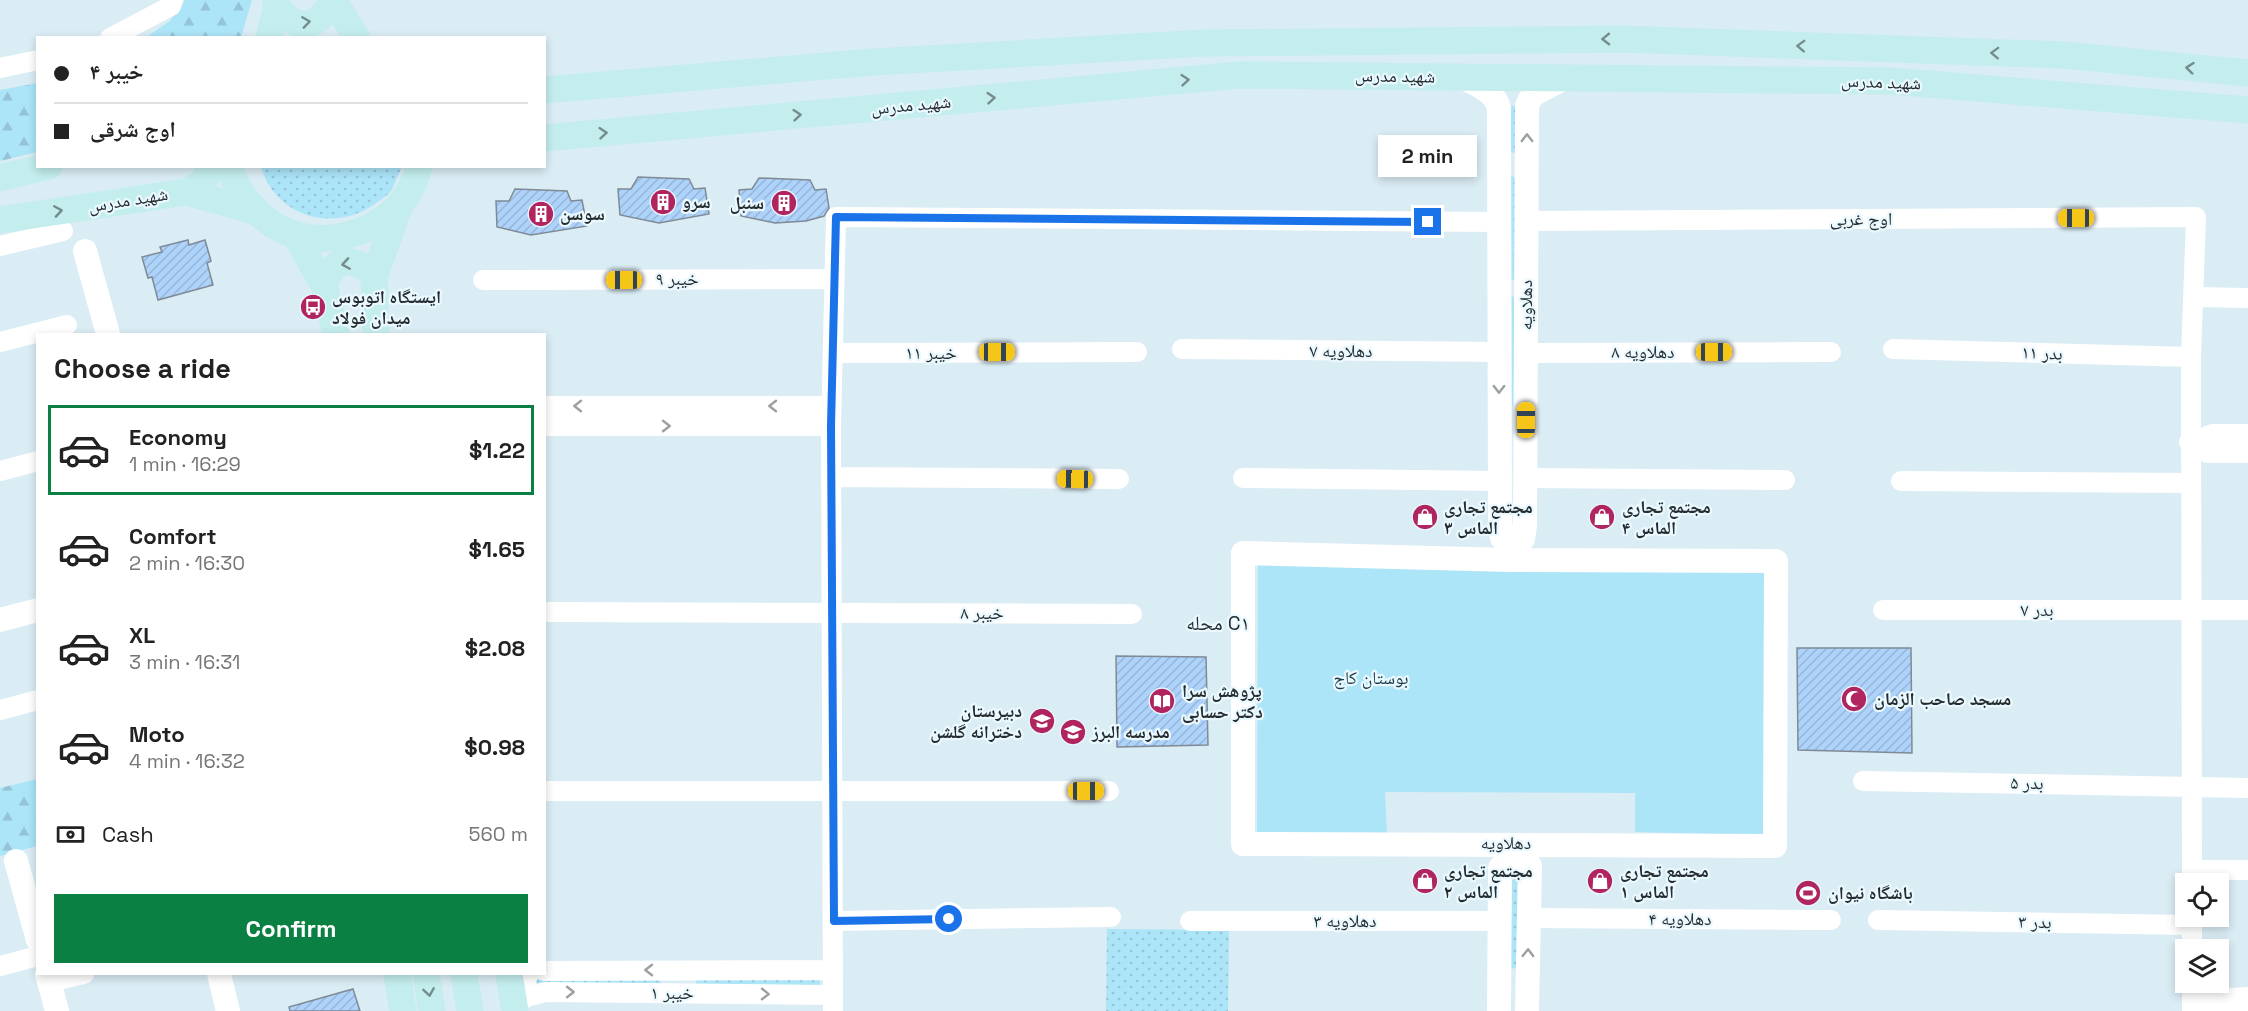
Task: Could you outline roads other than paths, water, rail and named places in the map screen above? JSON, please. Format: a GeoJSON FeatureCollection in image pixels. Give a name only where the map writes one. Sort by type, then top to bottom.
{"type":"FeatureCollection","features":[{"type":"Feature","properties":{"kind":"main road"},"geometry":{"type":"LineString","coordinates":[[277,4],[287,19],[295,23],[307,24],[319,20],[333,1],[356,36]]}},
{"type":"Feature","properties":{"kind":"main road"},"geometry":{"type":"LineString","coordinates":[[269,36],[277,4]]}},
{"type":"Feature","properties":{"kind":"main road","name":"شهید مدرس"},"geometry":{"type":"LineString","coordinates":[[546,90],[873,62],[1205,43],[1586,39],[2064,55],[2248,74]]}},
{"type":"Feature","properties":{"kind":"main road","name":"شهید مدرس"},"geometry":{"type":"LineString","coordinates":[[546,138],[1240,75],[1890,81],[2248,110]]}},
{"type":"Feature","properties":{"kind":"main road"},"geometry":{"type":"LineString","coordinates":[[0,178],[41,168]]}},
{"type":"Feature","properties":{"kind":"main road"},"geometry":{"type":"LineString","coordinates":[[186,192],[200,185],[208,175],[209,168]]}},
{"type":"Feature","properties":{"kind":"main road"},"geometry":{"type":"LineString","coordinates":[[229,168],[238,190],[255,211],[273,225],[295,234],[318,238],[352,234],[384,219],[401,202],[424,170]]}},
{"type":"Feature","properties":{"kind":"main road","name":"شهید مدرس"},"geometry":{"type":"LineString","coordinates":[[0,220],[186,192],[255,211]]}},
{"type":"Feature","properties":{"kind":"main road"},"geometry":{"type":"LineString","coordinates":[[376,333],[374,276],[401,202]]}},
{"type":"Feature","properties":{"kind":"main road"},"geometry":{"type":"LineString","coordinates":[[295,234],[324,285],[336,333]]}},
{"type":"Feature","properties":{"kind":"main road"},"geometry":{"type":"LineString","coordinates":[[324,285],[328,273],[336,265],[346,261],[360,264],[374,276]]}},
{"type":"Feature","properties":{"kind":"main road"},"geometry":{"type":"LineString","coordinates":[[398,975],[403,1011]]}},
{"type":"Feature","properties":{"kind":"main road"},"geometry":{"type":"LineString","coordinates":[[426,975],[432,1011]]}},
{"type":"Feature","properties":{"kind":"main road"},"geometry":{"type":"LineString","coordinates":[[464,975],[470,1011]]}},
{"type":"Feature","properties":{"kind":"main road"},"geometry":{"type":"LineString","coordinates":[[509,975],[520,1004]]}},
{"type":"Feature","properties":{"kind":"street"},"geometry":{"type":"LineString","coordinates":[[114,36],[171,6],[173,0]]}},
{"type":"Feature","properties":{"kind":"street"},"geometry":{"type":"LineString","coordinates":[[0,68],[36,60]]}},
{"type":"Feature","properties":{"kind":"street","name":"دهلاویه"},"geometry":{"type":"LineString","coordinates":[[1462,77],[1497,99],[1502,168],[1499,222],[1500,481],[1502,538],[1510,553]]}},
{"type":"Feature","properties":{"kind":"street","name":"دهلاویه"},"geometry":{"type":"LineString","coordinates":[[1510,553],[1523,539],[1526,478],[1527,106],[1532,95],[1565,78]]}},
{"type":"Feature","properties":{"kind":"street"},"geometry":{"type":"LineString","coordinates":[[1502,168],[1527,172]]}},
{"type":"Feature","properties":{"kind":"street"},"geometry":{"type":"LineString","coordinates":[[833,1003],[831,406],[836,217],[1499,222]]}},
{"type":"Feature","properties":{"kind":"street","name":"اوج غربی"},"geometry":{"type":"LineString","coordinates":[[1527,221],[2196,217],[2193,297]]}},
{"type":"Feature","properties":{"kind":"street"},"geometry":{"type":"LineString","coordinates":[[0,246],[63,231]]}},
{"type":"Feature","properties":{"kind":"street"},"geometry":{"type":"LineString","coordinates":[[85,251],[108,333]]}},
{"type":"Feature","properties":{"kind":"street","name":"خیبر ۹"},"geometry":{"type":"LineString","coordinates":[[483,280],[835,279]]}},
{"type":"Feature","properties":{"kind":"street"},"geometry":{"type":"LineString","coordinates":[[1499,287],[1526,290]]}},
{"type":"Feature","properties":{"kind":"street"},"geometry":{"type":"LineString","coordinates":[[2192,873],[2191,483],[2197,442],[2191,357],[2193,297],[2248,298]]}},
{"type":"Feature","properties":{"kind":"street"},"geometry":{"type":"LineString","coordinates":[[0,342],[67,325]]}},
{"type":"Feature","properties":{"kind":"street","name":"دهلاویه ۷"},"geometry":{"type":"LineString","coordinates":[[1182,349],[1499,352]]}},
{"type":"Feature","properties":{"kind":"street","name":"بدر ۱۱"},"geometry":{"type":"LineString","coordinates":[[1893,349],[2191,357]]}},
{"type":"Feature","properties":{"kind":"street","name":"خیبر ۱۱"},"geometry":{"type":"LineString","coordinates":[[833,353],[1137,352]]}},
{"type":"Feature","properties":{"kind":"street","name":"دهلاویه ۸"},"geometry":{"type":"LineString","coordinates":[[1526,353],[1831,352]]}},
{"type":"Feature","properties":{"kind":"street"},"geometry":{"type":"LineString","coordinates":[[546,406],[831,406]]}},
{"type":"Feature","properties":{"kind":"street"},"geometry":{"type":"LineString","coordinates":[[626,406],[626,426]]}},
{"type":"Feature","properties":{"kind":"street"},"geometry":{"type":"LineString","coordinates":[[1500,418],[1526,420]]}},
{"type":"Feature","properties":{"kind":"street"},"geometry":{"type":"LineString","coordinates":[[546,426],[831,426]]}},
{"type":"Feature","properties":{"kind":"street"},"geometry":{"type":"LineString","coordinates":[[2197,442],[2212,434],[2248,434]]}},
{"type":"Feature","properties":{"kind":"street"},"geometry":{"type":"LineString","coordinates":[[2197,442],[2208,453],[2248,453]]}},
{"type":"Feature","properties":{"kind":"street"},"geometry":{"type":"LineString","coordinates":[[0,471],[36,462]]}},
{"type":"Feature","properties":{"kind":"street"},"geometry":{"type":"LineString","coordinates":[[831,477],[1119,479]]}},
{"type":"Feature","properties":{"kind":"street"},"geometry":{"type":"LineString","coordinates":[[1243,478],[1500,481]]}},
{"type":"Feature","properties":{"kind":"street"},"geometry":{"type":"LineString","coordinates":[[1526,478],[1785,480]]}},
{"type":"Feature","properties":{"kind":"street"},"geometry":{"type":"LineString","coordinates":[[1901,481],[2191,483]]}},
{"type":"Feature","properties":{"kind":"street","name":"دهلاویه"},"geometry":{"type":"LineString","coordinates":[[1243,553],[1510,553],[1776,561],[1775,846],[1516,848],[1243,844],[1243,553]]}},
{"type":"Feature","properties":{"kind":"street","name":"بدر ۷"},"geometry":{"type":"LineString","coordinates":[[1883,610],[2248,610]]}},
{"type":"Feature","properties":{"kind":"street"},"geometry":{"type":"LineString","coordinates":[[0,620],[36,611]]}},
{"type":"Feature","properties":{"kind":"street","name":"خیبر ۸"},"geometry":{"type":"LineString","coordinates":[[546,612],[1132,614]]}},
{"type":"Feature","properties":{"kind":"street"},"geometry":{"type":"LineString","coordinates":[[0,710],[36,701]]}},
{"type":"Feature","properties":{"kind":"street","name":"بدر ۵"},"geometry":{"type":"LineString","coordinates":[[1863,782],[2190,785],[2248,788]]}},
{"type":"Feature","properties":{"kind":"street"},"geometry":{"type":"LineString","coordinates":[[546,790],[1109,791]]}},
{"type":"Feature","properties":{"kind":"street","name":"دهلاویه"},"geometry":{"type":"LineString","coordinates":[[1516,848],[1530,866],[1527,1011]]}},
{"type":"Feature","properties":{"kind":"street","name":"دهلاویه"},"geometry":{"type":"LineString","coordinates":[[1499,1011],[1500,868],[1516,848]]}},
{"type":"Feature","properties":{"kind":"street"},"geometry":{"type":"LineString","coordinates":[[16,861],[34,914]]}},
{"type":"Feature","properties":{"kind":"street"},"geometry":{"type":"LineString","coordinates":[[2224,873],[2248,870]]}},
{"type":"Feature","properties":{"kind":"street"},"geometry":{"type":"LineString","coordinates":[[834,921],[1111,917]]}},
{"type":"Feature","properties":{"kind":"street","name":"دهلاویه ۴"},"geometry":{"type":"LineString","coordinates":[[1529,918],[1831,920]]}},
{"type":"Feature","properties":{"kind":"street","name":"بدر ۳"},"geometry":{"type":"LineString","coordinates":[[1878,920],[2175,921]]}},
{"type":"Feature","properties":{"kind":"street","name":"دهلاویه ۳"},"geometry":{"type":"LineString","coordinates":[[1190,921],[1500,921]]}},
{"type":"Feature","properties":{"kind":"street"},"geometry":{"type":"LineString","coordinates":[[0,966],[36,957]]}},
{"type":"Feature","properties":{"kind":"street"},"geometry":{"type":"LineString","coordinates":[[683,970],[684,993]]}},
{"type":"Feature","properties":{"kind":"street","name":"خیبر ۱"},"geometry":{"type":"LineString","coordinates":[[546,971],[833,970]]}},
{"type":"Feature","properties":{"kind":"street"},"geometry":{"type":"LineString","coordinates":[[57,1011],[48,978],[75,975]]}},
{"type":"Feature","properties":{"kind":"street"},"geometry":{"type":"LineString","coordinates":[[219,975],[228,1011]]}},
{"type":"Feature","properties":{"kind":"street"},"geometry":{"type":"LineString","coordinates":[[520,1004],[528,975]]}},
{"type":"Feature","properties":{"kind":"street"},"geometry":{"type":"LineString","coordinates":[[1500,980],[1528,981]]}},
{"type":"Feature","properties":{"kind":"street","name":"خیبر ۱"},"geometry":{"type":"LineString","coordinates":[[520,1004],[545,992],[684,993],[833,1003]]}},
{"type":"Feature","properties":{"kind":"street"},"geometry":{"type":"LineString","coordinates":[[2195,993],[2199,1009],[2211,1001],[2248,999]]}},
{"type":"Feature","properties":{"kind":"place","name":"سرو"},"geometry":{"type":"Point","coordinates":[663,202]}},
{"type":"Feature","properties":{"kind":"place","name":"سنبل"},"geometry":{"type":"Point","coordinates":[784,203]}},
{"type":"Feature","properties":{"kind":"place","name":"سوسن"},"geometry":{"type":"Point","coordinates":[541,214]}},
{"type":"Feature","properties":{"kind":"place","name":"ایستگاه اتوبوس میدان فولاد"},"geometry":{"type":"Point","coordinates":[313,307]}},
{"type":"Feature","properties":{"kind":"place","name":"مجتمع تجاری الماس ۳"},"geometry":{"type":"Point","coordinates":[1425,517]}},
{"type":"Feature","properties":{"kind":"place","name":"مجتمع تجاری الماس ۴"},"geometry":{"type":"Point","coordinates":[1602,517]}},
{"type":"Feature","properties":{"kind":"place","name":"مسجد صاحب الزمان"},"geometry":{"type":"Point","coordinates":[1854,699]}},
{"type":"Feature","properties":{"kind":"place","name":"پژوهش سرا دکتر حسابی"},"geometry":{"type":"Point","coordinates":[1162,701]}},
{"type":"Feature","properties":{"kind":"place","name":"دبیرستان دخترانه گلشن"},"geometry":{"type":"Point","coordinates":[1042,721]}},
{"type":"Feature","properties":{"kind":"place","name":"مدرسه البرز"},"geometry":{"type":"Point","coordinates":[1073,732]}},
{"type":"Feature","properties":{"kind":"place","name":"مجتمع تجاری الماس ۲"},"geometry":{"type":"Point","coordinates":[1425,881]}},
{"type":"Feature","properties":{"kind":"place","name":"مجتمع تجاری الماس ۱"},"geometry":{"type":"Point","coordinates":[1600,881]}},
{"type":"Feature","properties":{"kind":"place","name":"باشگاه نیوان"},"geometry":{"type":"Point","coordinates":[1808,893]}},
{"type":"Feature","properties":{"kind":"district","name":"محله C۱"},"geometry":{"type":"Point","coordinates":[1218,623]}},
{"type":"Feature","properties":{"kind":"park label","name":"بوستان کاج"},"geometry":{"type":"Point","coordinates":[1371,678]}}]}
